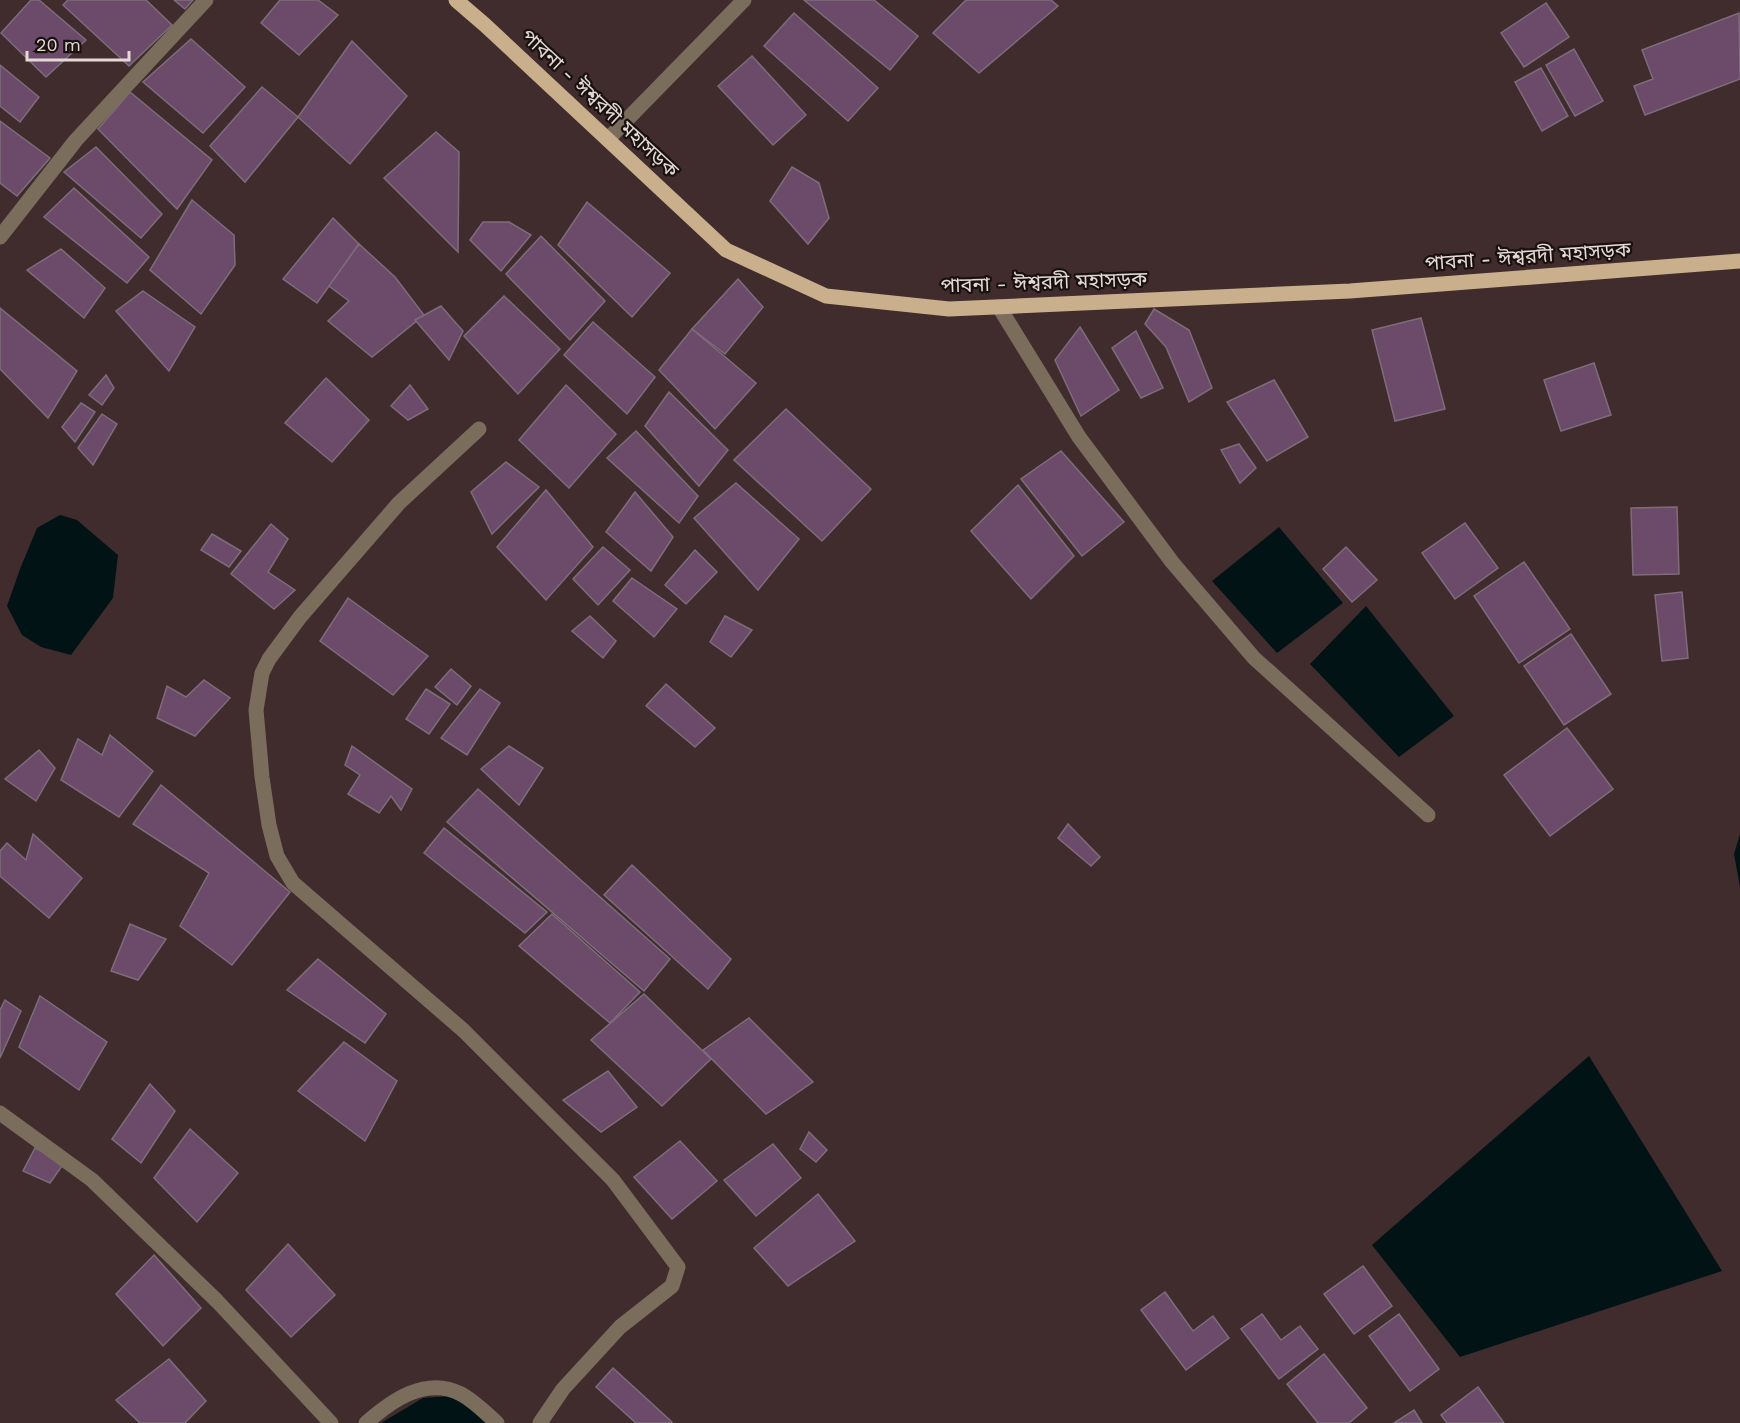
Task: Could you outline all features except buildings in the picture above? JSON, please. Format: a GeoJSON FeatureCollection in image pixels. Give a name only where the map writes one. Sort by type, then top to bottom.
{"type":"FeatureCollection","features":[{"type":"Feature","properties":{"kind":"main road","name":"পাবনা - ঈশ্বরদী মহাসড়ক"},"geometry":{"type":"LineString","coordinates":[[456,0],[726,249],[826,296],[949,309],[1350,291],[1740,261]]}},
{"type":"Feature","properties":{"kind":"street"},"geometry":{"type":"LineString","coordinates":[[0,237],[76,140],[206,0]]}},
{"type":"Feature","properties":{"kind":"street"},"geometry":{"type":"LineString","coordinates":[[608,139],[744,0]]}},
{"type":"Feature","properties":{"kind":"street"},"geometry":{"type":"LineString","coordinates":[[999,307],[1079,437],[1172,562],[1254,658],[1428,815]]}},
{"type":"Feature","properties":{"kind":"street"},"geometry":{"type":"LineString","coordinates":[[479,429],[399,503],[345,563],[282,641],[262,673],[256,710],[257,732],[269,825],[276,856],[293,883],[463,1030],[614,1180],[678,1267],[672,1286],[620,1328],[563,1389],[540,1423]]}},
{"type":"Feature","properties":{"kind":"street"},"geometry":{"type":"LineString","coordinates":[[0,1113],[92,1180],[217,1301],[331,1423]]}},
{"type":"Feature","properties":{"kind":"street"},"geometry":{"type":"LineString","coordinates":[[366,1423],[384,1407],[411,1392],[440,1387],[462,1394],[497,1423]]}},
{"type":"Feature","properties":{"kind":"shaded area"},"geometry":{"type":"Polygon","coordinates":[[[0,0],[1740,0],[1740,1423],[0,1423],[0,0]]]}},
{"type":"Feature","properties":{"kind":"shaded area"},"geometry":{"type":"Polygon","coordinates":[[[60,515],[77,520],[118,555],[113,598],[71,655],[41,647],[22,635],[7,606],[37,528],[60,515]]]}},
{"type":"Feature","properties":{"kind":"shaded area"},"geometry":{"type":"Polygon","coordinates":[[[1279,527],[1343,603],[1277,653],[1212,581],[1279,527]]]}},
{"type":"Feature","properties":{"kind":"shaded area"},"geometry":{"type":"Polygon","coordinates":[[[1366,606],[1454,716],[1399,757],[1310,664],[1366,606]]]}},
{"type":"Feature","properties":{"kind":"shaded area"},"geometry":{"type":"Polygon","coordinates":[[[1740,834],[1740,887],[1734,854],[1740,834]]]}},
{"type":"Feature","properties":{"kind":"shaded area"},"geometry":{"type":"Polygon","coordinates":[[[1589,1056],[1722,1271],[1460,1357],[1372,1245],[1589,1056]]]}},
{"type":"Feature","properties":{"kind":"shaded area"},"geometry":{"type":"Polygon","coordinates":[[[451,1396],[469,1407],[485,1423],[381,1423],[423,1398],[451,1396]]]}}]}
